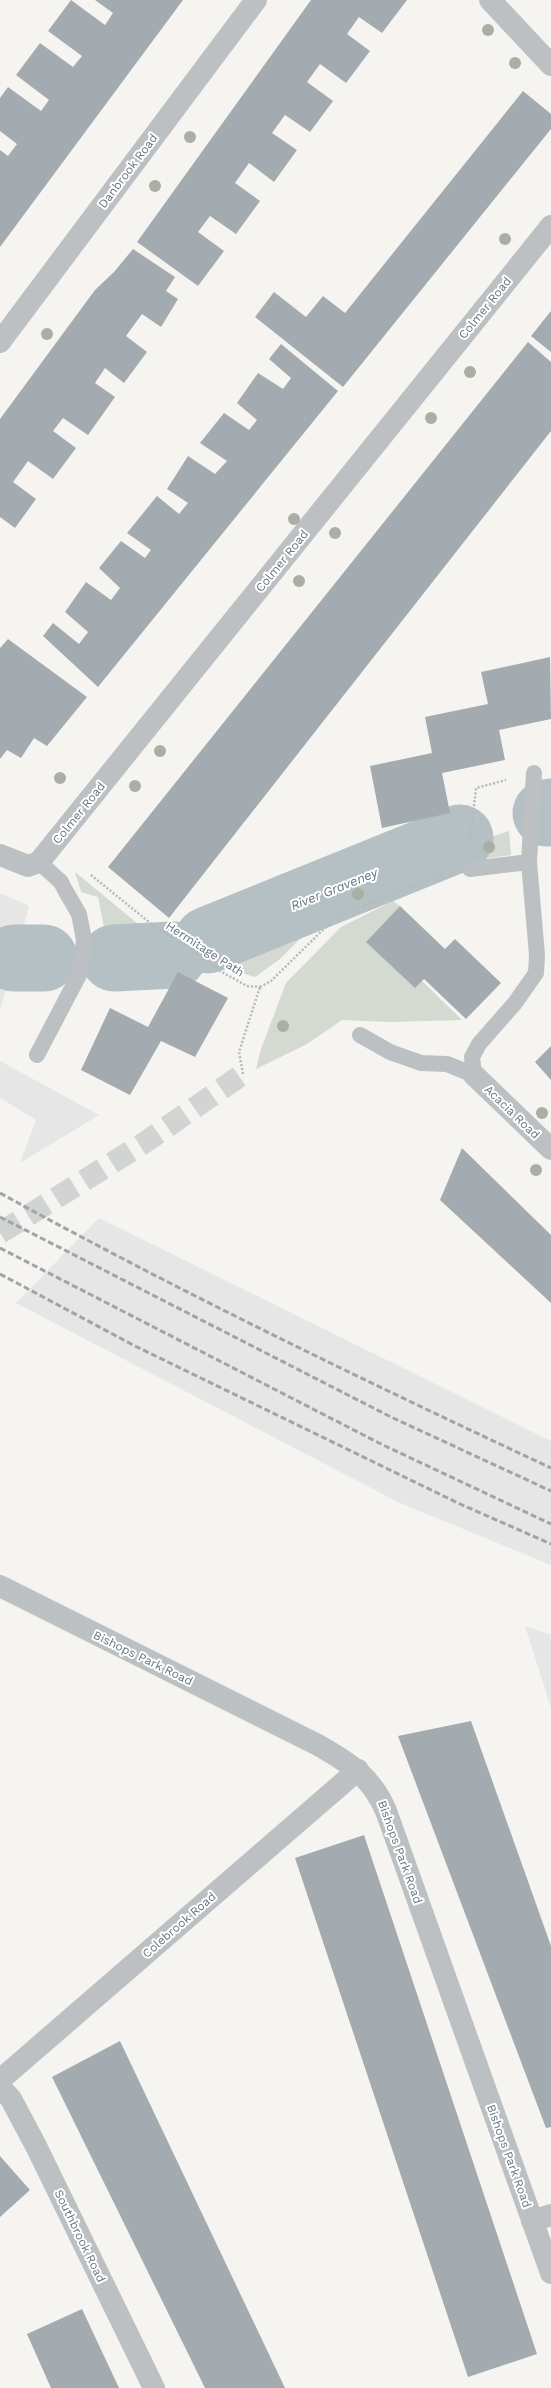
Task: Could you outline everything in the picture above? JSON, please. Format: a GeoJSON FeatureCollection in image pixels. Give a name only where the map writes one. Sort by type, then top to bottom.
{"type":"FeatureCollection","features":[{"type":"Feature","properties":{"kind":"street","name":"Danbrook Road"},"geometry":{"type":"LineString","coordinates":[[0,342],[256,0]]}},
{"type":"Feature","properties":{"kind":"street"},"geometry":{"type":"LineString","coordinates":[[490,0],[551,65]]}},
{"type":"Feature","properties":{"kind":"street","name":"Colmer Road"},"geometry":{"type":"LineString","coordinates":[[39,862],[551,226]]}},
{"type":"Feature","properties":{"kind":"street"},"geometry":{"type":"LineString","coordinates":[[0,854],[28,866],[39,862]]}},
{"type":"Feature","properties":{"kind":"street","name":"Acacia Road"},"geometry":{"type":"LineString","coordinates":[[474,1075],[551,1149]]}},
{"type":"Feature","properties":{"kind":"street","name":"Bishops Park Road"},"geometry":{"type":"LineString","coordinates":[[0,1586],[318,1744],[358,1770],[371,1782],[380,1796],[386,1811],[542,2218],[551,2273]]}},
{"type":"Feature","properties":{"kind":"street","name":"Colebrook Road"},"geometry":{"type":"LineString","coordinates":[[0,2080],[358,1770]]}},
{"type":"Feature","properties":{"kind":"street","name":"Southbrook Road"},"geometry":{"type":"LineString","coordinates":[[0,2086],[11,2099],[36,2146],[154,2388]]}},
{"type":"Feature","properties":{"kind":"lane"},"geometry":{"type":"LineString","coordinates":[[360,1035],[390,1052],[421,1063],[447,1064],[474,1075],[472,1057],[479,1044],[515,1003],[536,973],[537,955],[529,862],[534,773]]}},
{"type":"Feature","properties":{"kind":"lane"},"geometry":{"type":"LineString","coordinates":[[37,1055],[80,973],[84,940],[79,914],[61,882],[39,862]]}},
{"type":"Feature","properties":{"kind":"lane"},"geometry":{"type":"LineString","coordinates":[[470,869],[529,862]]}},
{"type":"Feature","properties":{"kind":"path"},"geometry":{"type":"LineString","coordinates":[[243,1074],[239,1052],[260,987],[271,981],[336,917],[428,879],[470,869],[470,847],[476,788]]}},
{"type":"Feature","properties":{"kind":"path","name":"Hermitage Path"},"geometry":{"type":"LineString","coordinates":[[86,871],[155,927],[194,950],[220,971],[247,986],[260,987]]}},
{"type":"Feature","properties":{"kind":"shaded area"},"geometry":{"type":"Polygon","coordinates":[[[509,831],[511,855],[464,861],[425,873],[327,912],[280,959],[255,977],[226,968],[208,951],[395,872],[509,831]]]}},
{"type":"Feature","properties":{"kind":"shaded area"},"geometry":{"type":"Polygon","coordinates":[[[75,872],[167,948],[109,952],[98,897],[81,892],[75,872]]]}},
{"type":"Feature","properties":{"kind":"shaded area"},"geometry":{"type":"Polygon","coordinates":[[[0,893],[29,906],[0,1011],[0,893]]]}},
{"type":"Feature","properties":{"kind":"shaded area"},"geometry":{"type":"Polygon","coordinates":[[[393,901],[400,906],[369,939],[422,981],[462,1020],[391,1022],[342,1020],[307,1044],[256,1069],[261,1049],[286,983],[341,927],[393,901]]]}},
{"type":"Feature","properties":{"kind":"shaded area"},"geometry":{"type":"Polygon","coordinates":[[[0,1061],[99,1115],[20,1163],[36,1120],[0,1098],[0,1061]]]}},
{"type":"Feature","properties":{"kind":"shaded area"},"geometry":{"type":"Polygon","coordinates":[[[99,1218],[551,1441],[551,1565],[400,1503],[16,1303],[99,1218]]]}},
{"type":"Feature","properties":{"kind":"shaded area"},"geometry":{"type":"Polygon","coordinates":[[[525,1626],[551,1635],[551,1708],[525,1626]]]}},
{"type":"Feature","properties":{"kind":"building"},"geometry":{"type":"Polygon","coordinates":[[[71,0],[105,25],[113,13],[95,0],[183,0],[0,247],[0,150],[8,156],[17,144],[0,131],[0,98],[8,87],[41,111],[49,100],[16,75],[40,43],[73,67],[82,56],[48,31],[71,0]]]}},
{"type":"Feature","properties":{"kind":"building"},"geometry":{"type":"Polygon","coordinates":[[[311,0],[407,0],[382,33],[359,17],[347,34],[370,51],[346,83],[320,64],[307,82],[333,101],[310,132],[285,115],[272,133],[297,150],[274,182],[249,163],[235,183],[260,201],[236,234],[210,216],[198,232],[224,251],[198,286],[137,242],[311,0]]]}},
{"type":"Feature","properties":{"kind":"building"},"geometry":{"type":"Polygon","coordinates":[[[523,91],[551,114],[551,129],[343,387],[255,317],[274,292],[306,317],[323,296],[345,313],[523,91]]]}},
{"type":"Feature","properties":{"kind":"building"},"geometry":{"type":"Polygon","coordinates":[[[133,249],[175,277],[166,291],[178,299],[161,327],[142,314],[126,336],[147,352],[124,383],[105,368],[95,383],[115,397],[88,435],[63,418],[53,431],[76,448],[53,479],[28,461],[13,482],[36,499],[15,528],[0,517],[0,419],[95,290],[114,272],[133,249]]]}},
{"type":"Feature","properties":{"kind":"building"},"geometry":{"type":"Polygon","coordinates":[[[551,311],[551,352],[531,336],[551,311]]]}},
{"type":"Feature","properties":{"kind":"building"},"geometry":{"type":"Polygon","coordinates":[[[528,342],[551,362],[551,431],[169,918],[108,867],[528,342]]]}},
{"type":"Feature","properties":{"kind":"building"},"geometry":{"type":"Polygon","coordinates":[[[281,344],[338,391],[98,687],[43,636],[53,623],[79,644],[88,632],[65,612],[86,582],[111,600],[120,588],[99,568],[121,541],[145,558],[151,550],[127,533],[157,496],[179,514],[188,503],[167,489],[188,456],[215,474],[227,461],[200,443],[224,413],[249,430],[257,420],[237,403],[258,373],[283,389],[291,378],[269,359],[281,344]]]}},
{"type":"Feature","properties":{"kind":"building"},"geometry":{"type":"Polygon","coordinates":[[[8,639],[87,697],[47,746],[34,738],[21,758],[7,750],[0,759],[0,648],[8,639]]]}},
{"type":"Feature","properties":{"kind":"building"},"geometry":{"type":"Polygon","coordinates":[[[550,657],[551,719],[499,730],[505,760],[442,773],[450,813],[382,828],[370,766],[432,753],[425,717],[488,704],[481,672],[550,657]]]}},
{"type":"Feature","properties":{"kind":"building"},"geometry":{"type":"Polygon","coordinates":[[[400,906],[445,949],[455,939],[501,983],[466,1019],[424,979],[415,988],[366,942],[400,906]]]}},
{"type":"Feature","properties":{"kind":"building"},"geometry":{"type":"Polygon","coordinates":[[[178,972],[228,998],[195,1057],[161,1041],[130,1095],[81,1070],[110,1008],[148,1027],[178,972]]]}},
{"type":"Feature","properties":{"kind":"building"},"geometry":{"type":"Polygon","coordinates":[[[551,1046],[551,1080],[535,1062],[551,1046]]]}},
{"type":"Feature","properties":{"kind":"building"},"geometry":{"type":"Polygon","coordinates":[[[462,1148],[551,1235],[551,1303],[440,1200],[462,1148]]]}},
{"type":"Feature","properties":{"kind":"building"},"geometry":{"type":"Polygon","coordinates":[[[471,1721],[551,1946],[551,2127],[546,2128],[398,1736],[471,1721]]]}},
{"type":"Feature","properties":{"kind":"building"},"geometry":{"type":"Polygon","coordinates":[[[364,1835],[537,2354],[468,2377],[295,1858],[364,1835]]]}},
{"type":"Feature","properties":{"kind":"building"},"geometry":{"type":"Polygon","coordinates":[[[120,2041],[285,2388],[205,2388],[52,2077],[120,2041]]]}},
{"type":"Feature","properties":{"kind":"building"},"geometry":{"type":"Polygon","coordinates":[[[0,2156],[30,2190],[0,2217],[0,2156]]]}},
{"type":"Feature","properties":{"kind":"building"},"geometry":{"type":"Polygon","coordinates":[[[82,2309],[119,2388],[51,2388],[27,2334],[82,2309]]]}},
{"type":"Feature","properties":{"kind":"waterway","name":"River Graveney"},"geometry":{"type":"LineString","coordinates":[[546,813],[551,812]]}},
{"type":"Feature","properties":{"kind":"waterway","name":"River Graveney"},"geometry":{"type":"LineString","coordinates":[[208,940],[460,838]]}},
{"type":"Feature","properties":{"kind":"waterway","name":"River Graveney"},"geometry":{"type":"LineString","coordinates":[[114,958],[174,955]]}},
{"type":"Feature","properties":{"kind":"waterway","name":"River Graveney"},"geometry":{"type":"LineString","coordinates":[[14,958],[44,958]]}},
{"type":"Feature","properties":{"kind":"tunnel"},"geometry":{"type":"LineString","coordinates":[[0,1233],[144,1143],[243,1074]]}},
{"type":"Feature","properties":{"kind":"railway"},"geometry":{"type":"LineString","coordinates":[[0,1193],[204,1301],[551,1468]]}},
{"type":"Feature","properties":{"kind":"railway"},"geometry":{"type":"LineString","coordinates":[[0,1217],[391,1417],[551,1491]]}},
{"type":"Feature","properties":{"kind":"railway"},"geometry":{"type":"LineString","coordinates":[[0,1248],[381,1444],[551,1524]]}},
{"type":"Feature","properties":{"kind":"railway"},"geometry":{"type":"LineString","coordinates":[[0,1274],[135,1346],[460,1504],[551,1544]]}}]}
